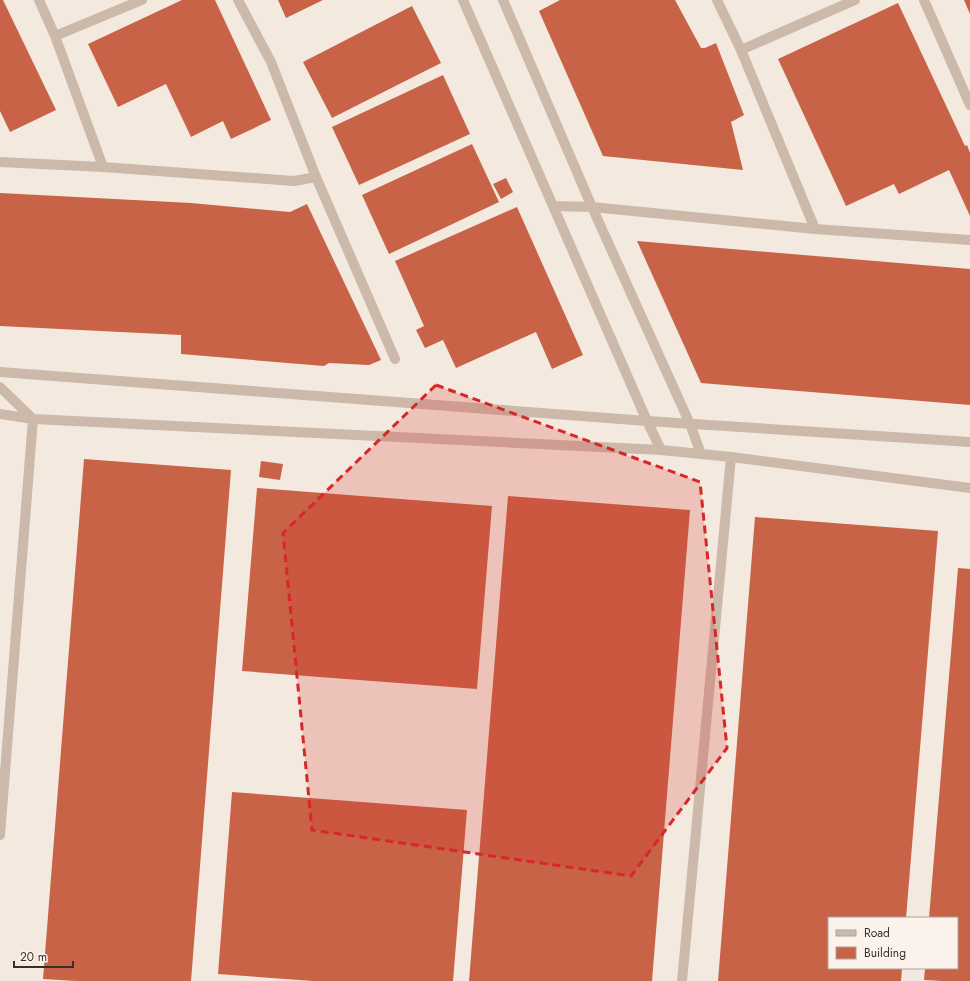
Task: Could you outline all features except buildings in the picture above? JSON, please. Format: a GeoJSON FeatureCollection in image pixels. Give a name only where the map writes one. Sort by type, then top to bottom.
{"type":"FeatureCollection","features":[{"type":"Feature","properties":{"kind":"street"},"geometry":{"type":"LineString","coordinates":[[39,0],[55,36],[103,167]]}},
{"type":"Feature","properties":{"kind":"street"},"geometry":{"type":"LineString","coordinates":[[55,36],[142,0]]}},
{"type":"Feature","properties":{"kind":"street"},"geometry":{"type":"LineString","coordinates":[[238,0],[271,62],[316,177],[395,359]]}},
{"type":"Feature","properties":{"kind":"street"},"geometry":{"type":"LineString","coordinates":[[463,0],[646,421],[661,450]]}},
{"type":"Feature","properties":{"kind":"street"},"geometry":{"type":"LineString","coordinates":[[503,0],[592,207],[690,424],[701,454]]}},
{"type":"Feature","properties":{"kind":"street"},"geometry":{"type":"LineString","coordinates":[[717,0],[741,50],[815,229]]}},
{"type":"Feature","properties":{"kind":"street"},"geometry":{"type":"LineString","coordinates":[[741,50],[855,0]]}},
{"type":"Feature","properties":{"kind":"street"},"geometry":{"type":"LineString","coordinates":[[924,0],[970,105]]}},
{"type":"Feature","properties":{"kind":"street"},"geometry":{"type":"LineString","coordinates":[[0,162],[103,167],[294,181],[316,177]]}},
{"type":"Feature","properties":{"kind":"street"},"geometry":{"type":"LineString","coordinates":[[553,206],[592,207],[815,229],[970,240]]}},
{"type":"Feature","properties":{"kind":"street"},"geometry":{"type":"LineString","coordinates":[[0,372],[646,421],[970,442]]}},
{"type":"Feature","properties":{"kind":"street"},"geometry":{"type":"LineString","coordinates":[[0,386],[33,419],[0,835]]}},
{"type":"Feature","properties":{"kind":"street"},"geometry":{"type":"LineString","coordinates":[[0,414],[33,419],[661,450],[731,457],[970,488]]}},
{"type":"Feature","properties":{"kind":"street"},"geometry":{"type":"LineString","coordinates":[[682,981],[731,457]]}},
{"type":"Feature","properties":{"kind":"highlighted area"},"geometry":{"type":"Polygon","coordinates":[[[436,385],[700,482],[727,748],[631,876],[312,830],[283,533],[436,385]]]}}]}
